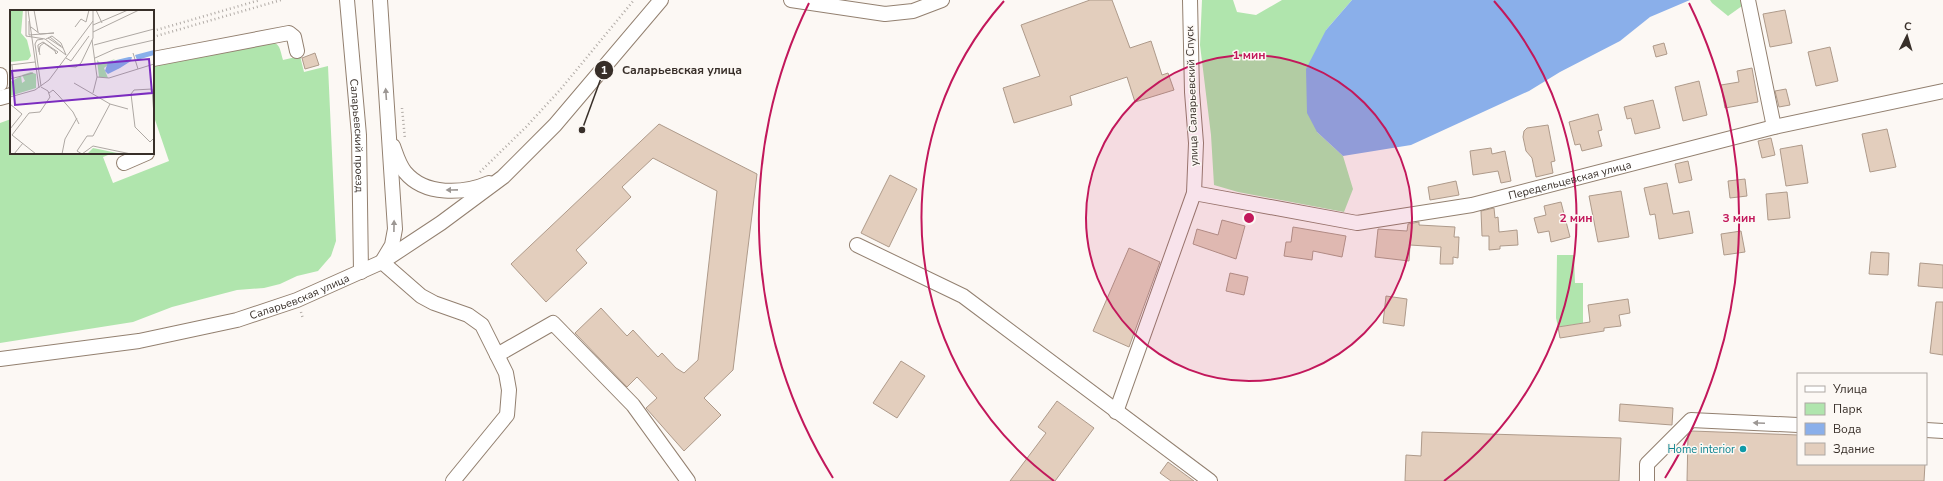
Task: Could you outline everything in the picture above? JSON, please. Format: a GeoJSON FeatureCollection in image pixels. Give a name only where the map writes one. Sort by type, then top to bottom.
{"type":"FeatureCollection","features":[{"type":"Feature","properties":{"kind":"street","name":"Саларьевский проезд"},"geometry":{"type":"LineString","coordinates":[[347,0],[359,135],[361,272]]}},
{"type":"Feature","properties":{"kind":"street"},"geometry":{"type":"LineString","coordinates":[[380,0],[395,228],[392,245],[382,262],[421,296],[434,303],[468,314],[482,325],[508,380],[510,402],[507,414],[453,481]]}},
{"type":"Feature","properties":{"kind":"street","name":"Саларьевская улица"},"geometry":{"type":"LineString","coordinates":[[0,359],[139,341],[237,320],[297,300],[382,262],[441,223],[503,177],[555,124],[661,0]]}},
{"type":"Feature","properties":{"kind":"street"},"geometry":{"type":"LineString","coordinates":[[791,0],[886,14],[913,11],[942,0]]}},
{"type":"Feature","properties":{"kind":"street","name":"улица Саларьевский Спуск"},"geometry":{"type":"LineString","coordinates":[[1116,412],[1194,193],[1196,143],[1192,92],[1190,0]]}},
{"type":"Feature","properties":{"kind":"street"},"geometry":{"type":"LineString","coordinates":[[1748,0],[1774,127]]}},
{"type":"Feature","properties":{"kind":"street"},"geometry":{"type":"LineString","coordinates":[[154,59],[289,33],[294,37],[297,51]]}},
{"type":"Feature","properties":{"kind":"street"},"geometry":{"type":"LineString","coordinates":[[0,75],[0,84]]}},
{"type":"Feature","properties":{"kind":"street","name":"Передельцевская улица"},"geometry":{"type":"LineString","coordinates":[[1194,193],[1357,223],[1472,204],[1774,127],[1943,91]]}},
{"type":"Feature","properties":{"kind":"street"},"geometry":{"type":"LineString","coordinates":[[0,98],[10,95]]}},
{"type":"Feature","properties":{"kind":"street"},"geometry":{"type":"LineString","coordinates":[[388,133],[405,172],[420,184],[430,188],[454,191],[482,186],[503,177]]}},
{"type":"Feature","properties":{"kind":"street"},"geometry":{"type":"LineString","coordinates":[[124,163],[144,154]]}},
{"type":"Feature","properties":{"kind":"street"},"geometry":{"type":"LineString","coordinates":[[857,245],[964,296],[1116,412],[1210,481]]}},
{"type":"Feature","properties":{"kind":"street"},"geometry":{"type":"LineString","coordinates":[[497,356],[553,323],[633,405],[688,481]]}},
{"type":"Feature","properties":{"kind":"street"},"geometry":{"type":"LineString","coordinates":[[1647,481],[1647,464],[1691,420],[1797,425]]}},
{"type":"Feature","properties":{"kind":"street"},"geometry":{"type":"LineString","coordinates":[[1927,430],[1943,431]]}},
{"type":"Feature","properties":{"kind":"path"},"geometry":{"type":"LineString","coordinates":[[154,32],[260,0]]}},
{"type":"Feature","properties":{"kind":"path"},"geometry":{"type":"LineString","coordinates":[[154,37],[281,0]]}},
{"type":"Feature","properties":{"kind":"path"},"geometry":{"type":"LineString","coordinates":[[479,172],[560,90],[634,0]]}},
{"type":"Feature","properties":{"kind":"path"},"geometry":{"type":"LineString","coordinates":[[402,101],[405,140]]}},
{"type":"Feature","properties":{"kind":"green space"},"geometry":{"type":"Polygon","coordinates":[[[1202,0],[1233,0],[1237,12],[1256,15],[1282,0],[1352,0],[1326,30],[1317,132],[1343,156],[1353,189],[1344,212],[1238,192],[1214,185],[1211,135],[1200,45],[1202,0]]]}},
{"type":"Feature","properties":{"kind":"green space"},"geometry":{"type":"Polygon","coordinates":[[[1710,0],[1741,0],[1742,6],[1728,16],[1710,0]]]}},
{"type":"Feature","properties":{"kind":"green space"},"geometry":{"type":"Polygon","coordinates":[[[264,40],[273,42],[278,46],[283,60],[300,56],[304,72],[328,66],[336,241],[331,256],[318,271],[297,276],[280,284],[264,288],[237,290],[172,307],[133,322],[0,343],[0,123],[10,119],[10,154],[110,154],[103,157],[113,183],[169,161],[154,117],[154,66],[264,40]]]}},
{"type":"Feature","properties":{"kind":"green space"},"geometry":{"type":"Polygon","coordinates":[[[1557,255],[1574,255],[1575,283],[1583,283],[1583,323],[1558,327],[1556,318],[1557,255]]]}},
{"type":"Feature","properties":{"kind":"water"},"geometry":{"type":"Polygon","coordinates":[[[1352,0],[1690,0],[1650,17],[1620,41],[1560,72],[1529,91],[1411,145],[1343,156],[1317,132],[1307,113],[1306,69],[1326,30],[1352,0]]]}},
{"type":"Feature","properties":{"kind":"building"},"geometry":{"type":"Polygon","coordinates":[[[1090,0],[1112,0],[1130,48],[1151,41],[1162,75],[1168,73],[1174,90],[1135,102],[1127,77],[1070,96],[1072,105],[1014,123],[1003,88],[1040,76],[1021,25],[1090,0]]]}},
{"type":"Feature","properties":{"kind":"building"},"geometry":{"type":"Polygon","coordinates":[[[1785,10],[1792,43],[1770,47],[1763,14],[1785,10]]]}},
{"type":"Feature","properties":{"kind":"building"},"geometry":{"type":"Polygon","coordinates":[[[1664,43],[1667,54],[1656,57],[1653,46],[1664,43]]]}},
{"type":"Feature","properties":{"kind":"building"},"geometry":{"type":"Polygon","coordinates":[[[1830,47],[1838,81],[1816,86],[1808,52],[1830,47]]]}},
{"type":"Feature","properties":{"kind":"building"},"geometry":{"type":"Polygon","coordinates":[[[315,53],[319,65],[305,69],[302,58],[315,53]]]}},
{"type":"Feature","properties":{"kind":"building"},"geometry":{"type":"Polygon","coordinates":[[[1752,68],[1758,102],[1725,108],[1721,85],[1739,82],[1737,71],[1752,68]]]}},
{"type":"Feature","properties":{"kind":"building"},"geometry":{"type":"Polygon","coordinates":[[[1699,81],[1707,115],[1683,121],[1675,87],[1699,81]]]}},
{"type":"Feature","properties":{"kind":"building"},"geometry":{"type":"Polygon","coordinates":[[[1786,89],[1790,105],[1779,107],[1775,91],[1786,89]]]}},
{"type":"Feature","properties":{"kind":"building"},"geometry":{"type":"Polygon","coordinates":[[[1653,100],[1660,128],[1635,134],[1631,118],[1627,119],[1624,107],[1653,100]]]}},
{"type":"Feature","properties":{"kind":"building"},"geometry":{"type":"Polygon","coordinates":[[[1598,114],[1602,130],[1598,131],[1602,146],[1582,151],[1580,144],[1575,145],[1569,122],[1598,114]]]}},
{"type":"Feature","properties":{"kind":"building"},"geometry":{"type":"Polygon","coordinates":[[[659,124],[757,174],[733,370],[704,398],[721,415],[684,451],[646,408],[657,398],[637,377],[627,387],[575,333],[601,308],[627,336],[633,330],[658,357],[662,353],[676,368],[684,373],[698,360],[717,191],[653,158],[622,187],[631,197],[576,250],[587,263],[546,302],[511,264],[659,124]]]}},
{"type":"Feature","properties":{"kind":"building"},"geometry":{"type":"Polygon","coordinates":[[[1548,125],[1555,161],[1551,162],[1553,173],[1536,177],[1532,158],[1526,151],[1523,137],[1524,131],[1527,128],[1548,125]]]}},
{"type":"Feature","properties":{"kind":"building"},"geometry":{"type":"Polygon","coordinates":[[[1887,129],[1896,167],[1870,172],[1862,134],[1887,129]]]}},
{"type":"Feature","properties":{"kind":"building"},"geometry":{"type":"Polygon","coordinates":[[[1771,138],[1775,155],[1762,158],[1758,141],[1771,138]]]}},
{"type":"Feature","properties":{"kind":"building"},"geometry":{"type":"Polygon","coordinates":[[[1802,145],[1808,183],[1786,186],[1780,149],[1802,145]]]}},
{"type":"Feature","properties":{"kind":"building"},"geometry":{"type":"Polygon","coordinates":[[[1491,148],[1492,154],[1505,151],[1511,181],[1501,183],[1498,171],[1473,175],[1470,151],[1491,148]]]}},
{"type":"Feature","properties":{"kind":"building"},"geometry":{"type":"Polygon","coordinates":[[[1688,161],[1692,180],[1679,183],[1675,164],[1688,161]]]}},
{"type":"Feature","properties":{"kind":"building"},"geometry":{"type":"Polygon","coordinates":[[[890,175],[917,189],[889,247],[861,233],[890,175]]]}},
{"type":"Feature","properties":{"kind":"building"},"geometry":{"type":"Polygon","coordinates":[[[1745,179],[1747,196],[1730,198],[1728,181],[1745,179]]]}},
{"type":"Feature","properties":{"kind":"building"},"geometry":{"type":"Polygon","coordinates":[[[1456,181],[1459,195],[1430,200],[1428,187],[1456,181]]]}},
{"type":"Feature","properties":{"kind":"building"},"geometry":{"type":"Polygon","coordinates":[[[1667,183],[1673,214],[1689,211],[1693,233],[1659,239],[1655,214],[1650,215],[1644,188],[1667,183]]]}},
{"type":"Feature","properties":{"kind":"building"},"geometry":{"type":"Polygon","coordinates":[[[1621,191],[1629,237],[1598,242],[1589,196],[1621,191]]]}},
{"type":"Feature","properties":{"kind":"building"},"geometry":{"type":"Polygon","coordinates":[[[1787,192],[1790,218],[1768,220],[1766,194],[1787,192]]]}},
{"type":"Feature","properties":{"kind":"building"},"geometry":{"type":"Polygon","coordinates":[[[1561,202],[1570,237],[1551,242],[1549,231],[1538,233],[1534,218],[1546,215],[1544,206],[1561,202]]]}},
{"type":"Feature","properties":{"kind":"building"},"geometry":{"type":"Polygon","coordinates":[[[1494,208],[1495,218],[1498,217],[1499,232],[1517,230],[1518,245],[1500,246],[1500,249],[1489,250],[1489,236],[1482,236],[1481,211],[1494,208]]]}},
{"type":"Feature","properties":{"kind":"building"},"geometry":{"type":"Polygon","coordinates":[[[1222,220],[1245,226],[1236,259],[1193,244],[1197,229],[1218,235],[1222,220]]]}},
{"type":"Feature","properties":{"kind":"building"},"geometry":{"type":"Polygon","coordinates":[[[1419,222],[1419,225],[1455,227],[1454,237],[1459,237],[1458,258],[1453,257],[1453,264],[1440,264],[1441,247],[1410,245],[1409,261],[1375,257],[1378,229],[1407,231],[1408,224],[1419,222]]]}},
{"type":"Feature","properties":{"kind":"building"},"geometry":{"type":"Polygon","coordinates":[[[1293,227],[1346,236],[1342,257],[1313,251],[1312,260],[1284,256],[1286,242],[1291,242],[1293,227]]]}},
{"type":"Feature","properties":{"kind":"building"},"geometry":{"type":"Polygon","coordinates":[[[1741,231],[1745,252],[1724,255],[1721,234],[1741,231]]]}},
{"type":"Feature","properties":{"kind":"building"},"geometry":{"type":"Polygon","coordinates":[[[1129,248],[1160,262],[1129,347],[1093,331],[1129,248]]]}},
{"type":"Feature","properties":{"kind":"building"},"geometry":{"type":"Polygon","coordinates":[[[1871,252],[1889,253],[1888,275],[1869,274],[1871,252]]]}},
{"type":"Feature","properties":{"kind":"building"},"geometry":{"type":"Polygon","coordinates":[[[1920,263],[1943,265],[1943,288],[1918,286],[1920,263]]]}},
{"type":"Feature","properties":{"kind":"building"},"geometry":{"type":"Polygon","coordinates":[[[1230,273],[1248,277],[1244,295],[1226,291],[1230,273]]]}},
{"type":"Feature","properties":{"kind":"building"},"geometry":{"type":"Polygon","coordinates":[[[1386,296],[1407,299],[1404,326],[1383,323],[1386,296]]]}},
{"type":"Feature","properties":{"kind":"building"},"geometry":{"type":"Polygon","coordinates":[[[1628,299],[1630,313],[1619,315],[1621,326],[1604,328],[1604,331],[1560,338],[1558,327],[1590,322],[1588,305],[1628,299]]]}},
{"type":"Feature","properties":{"kind":"building"},"geometry":{"type":"Polygon","coordinates":[[[1936,302],[1943,302],[1943,355],[1930,353],[1936,302]]]}},
{"type":"Feature","properties":{"kind":"building"},"geometry":{"type":"Polygon","coordinates":[[[901,361],[925,376],[897,418],[873,403],[901,361]]]}},
{"type":"Feature","properties":{"kind":"building"},"geometry":{"type":"Polygon","coordinates":[[[1057,401],[1094,428],[1055,481],[1010,481],[1046,433],[1038,427],[1057,401]]]}},
{"type":"Feature","properties":{"kind":"building"},"geometry":{"type":"Polygon","coordinates":[[[1620,404],[1673,408],[1672,425],[1619,421],[1620,404]]]}},
{"type":"Feature","properties":{"kind":"building","name":"Home interior"},"geometry":{"type":"Polygon","coordinates":[[[1692,431],[1797,435],[1797,465],[1925,465],[1924,481],[1687,481],[1688,435],[1692,431]]]}},
{"type":"Feature","properties":{"kind":"building"},"geometry":{"type":"Polygon","coordinates":[[[1422,432],[1621,438],[1619,481],[1405,481],[1406,455],[1421,456],[1422,432]]]}},
{"type":"Feature","properties":{"kind":"building"},"geometry":{"type":"Polygon","coordinates":[[[1168,462],[1194,481],[1171,481],[1160,473],[1168,462]]]}},
{"type":"Feature","properties":{"kind":"place","name":"Саларьевская улица"},"geometry":{"type":"Point","coordinates":[582,130]}},
{"type":"Feature","properties":{"kind":"place","name":"Home interior"},"geometry":{"type":"Point","coordinates":[1743,449]}}]}
